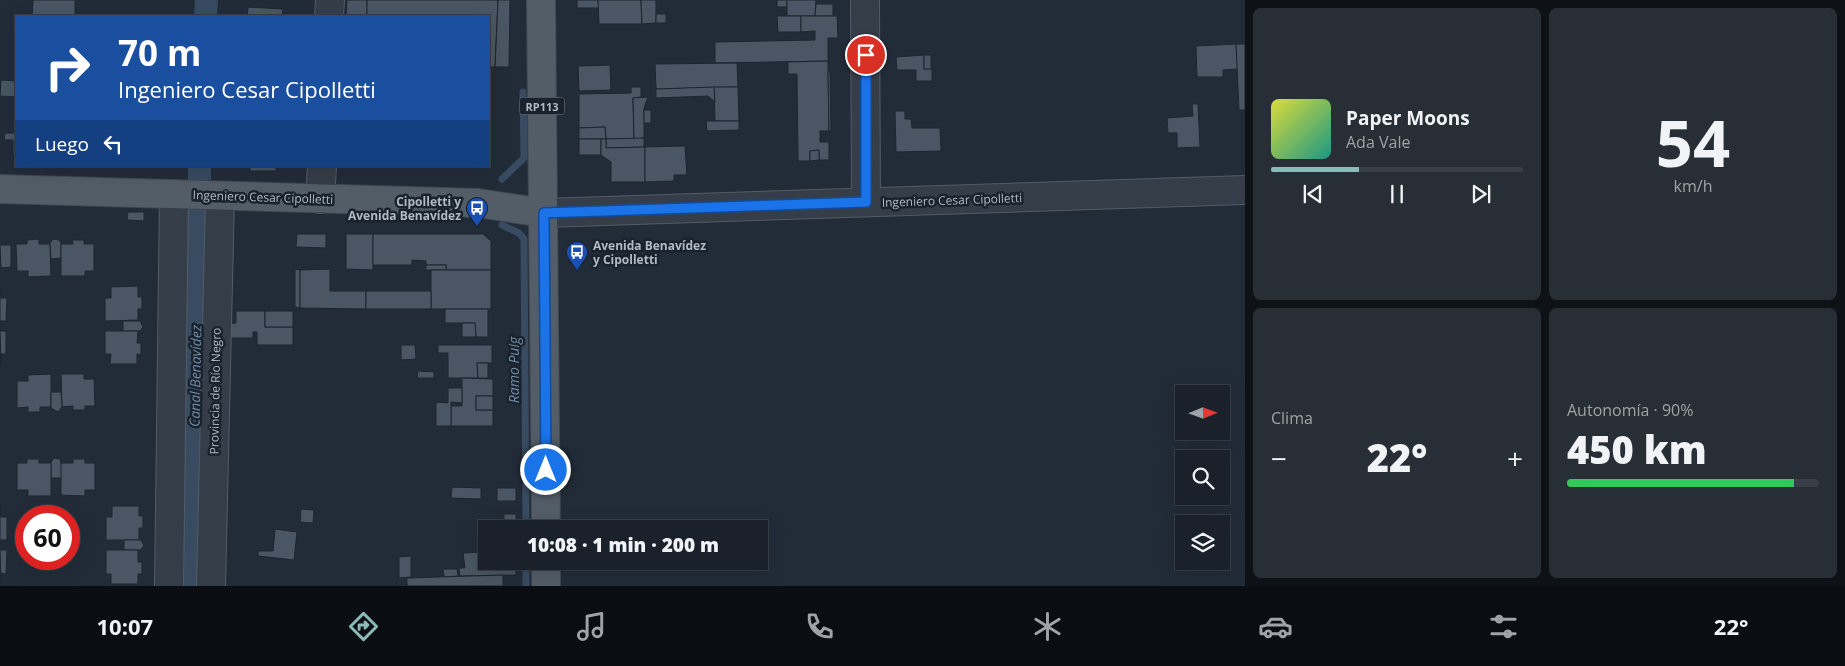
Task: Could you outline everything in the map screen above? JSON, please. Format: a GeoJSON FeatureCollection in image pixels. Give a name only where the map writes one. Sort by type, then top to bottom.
{"type":"FeatureCollection","features":[{"type":"Feature","properties":{"kind":"main road","name":"RP113"},"geometry":{"type":"LineString","coordinates":[[541,0],[546,520]]}},
{"type":"Feature","properties":{"kind":"main road","name":"Ingeniero Cesar Cipolletti"},"geometry":{"type":"LineString","coordinates":[[0,189],[487,203],[544,213]]}},
{"type":"Feature","properties":{"kind":"main road"},"geometry":{"type":"LineString","coordinates":[[546,570],[546,586]]}},
{"type":"Feature","properties":{"kind":"street"},"geometry":{"type":"LineString","coordinates":[[329,15],[330,0]]}},
{"type":"Feature","properties":{"kind":"street"},"geometry":{"type":"LineString","coordinates":[[865,0],[866,202]]}},
{"type":"Feature","properties":{"kind":"street"},"geometry":{"type":"LineString","coordinates":[[320,199],[322,167]]}},
{"type":"Feature","properties":{"kind":"street","name":"Ingeniero Cesar Cipolletti"},"geometry":{"type":"LineString","coordinates":[[544,213],[1245,190]]}},
{"type":"Feature","properties":{"kind":"street"},"geometry":{"type":"LineString","coordinates":[[169,586],[198,195]]}},
{"type":"Feature","properties":{"kind":"street","name":"Provincia de Río Negro"},"geometry":{"type":"LineString","coordinates":[[198,195],[210,586]]}},
{"type":"Feature","properties":{"kind":"water"},"geometry":{"type":"Polygon","coordinates":[[[195,0],[218,0],[217,15],[194,15],[195,0]]]}},
{"type":"Feature","properties":{"kind":"water"},"geometry":{"type":"Polygon","coordinates":[[[188,167],[211,167],[211,180],[188,180],[188,167]]]}},
{"type":"Feature","properties":{"kind":"water","name":"Canal Benavídez"},"geometry":{"type":"Polygon","coordinates":[[[187,208],[210,208],[201,586],[179,586],[187,208]]]}},
{"type":"Feature","properties":{"kind":"building"},"geometry":{"type":"Polygon","coordinates":[[[33,0],[75,0],[75,15],[32,15],[33,0]]]}},
{"type":"Feature","properties":{"kind":"building"},"geometry":{"type":"Polygon","coordinates":[[[347,0],[367,0],[367,15],[346,15],[347,0]]]}},
{"type":"Feature","properties":{"kind":"building"},"geometry":{"type":"Polygon","coordinates":[[[367,0],[498,0],[495,67],[490,67],[490,15],[367,15],[367,0]]]}},
{"type":"Feature","properties":{"kind":"building"},"geometry":{"type":"Polygon","coordinates":[[[498,0],[510,0],[509,67],[495,67],[498,0]]]}},
{"type":"Feature","properties":{"kind":"building"},"geometry":{"type":"Polygon","coordinates":[[[577,0],[598,0],[599,8],[577,8],[577,0]]]}},
{"type":"Feature","properties":{"kind":"building"},"geometry":{"type":"Polygon","coordinates":[[[598,0],[641,0],[642,24],[599,24],[598,0]]]}},
{"type":"Feature","properties":{"kind":"building"},"geometry":{"type":"Polygon","coordinates":[[[641,0],[656,0],[656,23],[642,24],[641,0]]]}},
{"type":"Feature","properties":{"kind":"building"},"geometry":{"type":"Polygon","coordinates":[[[777,0],[787,0],[787,7],[777,7],[777,0]]]}},
{"type":"Feature","properties":{"kind":"building"},"geometry":{"type":"Polygon","coordinates":[[[787,0],[816,0],[815,16],[787,16],[787,0]]]}},
{"type":"Feature","properties":{"kind":"building"},"geometry":{"type":"Polygon","coordinates":[[[816,4],[833,4],[833,16],[815,16],[816,4]]]}},
{"type":"Feature","properties":{"kind":"building"},"geometry":{"type":"Polygon","coordinates":[[[248,7],[283,9],[282,15],[247,15],[248,7]]]}},
{"type":"Feature","properties":{"kind":"building"},"geometry":{"type":"Polygon","coordinates":[[[656,14],[666,14],[666,23],[656,23],[656,14]]]}},
{"type":"Feature","properties":{"kind":"building"},"geometry":{"type":"Polygon","coordinates":[[[777,16],[801,16],[801,32],[778,32],[777,16]]]}},
{"type":"Feature","properties":{"kind":"building"},"geometry":{"type":"Polygon","coordinates":[[[801,16],[837,16],[838,38],[828,38],[828,61],[715,63],[715,42],[815,40],[815,31],[801,32],[801,16]]]}},
{"type":"Feature","properties":{"kind":"building"},"geometry":{"type":"Polygon","coordinates":[[[1236,44],[1238,69],[1223,70],[1223,77],[1197,77],[1196,46],[1236,44]]]}},
{"type":"Feature","properties":{"kind":"building"},"geometry":{"type":"Polygon","coordinates":[[[1236,44],[1245,44],[1245,110],[1239,110],[1236,44]]]}},
{"type":"Feature","properties":{"kind":"building"},"geometry":{"type":"Polygon","coordinates":[[[924,55],[924,69],[932,69],[932,81],[916,81],[916,70],[897,70],[896,57],[924,55]]]}},
{"type":"Feature","properties":{"kind":"building"},"geometry":{"type":"Polygon","coordinates":[[[924,55],[931,55],[931,69],[924,69],[924,55]]]}},
{"type":"Feature","properties":{"kind":"building"},"geometry":{"type":"Polygon","coordinates":[[[828,61],[829,131],[820,131],[820,142],[829,142],[829,160],[819,160],[819,150],[810,151],[810,161],[798,161],[797,74],[788,74],[788,62],[828,61]]]}},
{"type":"Feature","properties":{"kind":"building"},"geometry":{"type":"Polygon","coordinates":[[[737,63],[738,87],[656,89],[655,64],[737,63]]]}},
{"type":"Feature","properties":{"kind":"building"},"geometry":{"type":"Polygon","coordinates":[[[610,65],[611,90],[579,91],[578,66],[610,65]]]}},
{"type":"Feature","properties":{"kind":"building"},"geometry":{"type":"Polygon","coordinates":[[[828,72],[830,72],[831,131],[829,131],[828,72]]]}},
{"type":"Feature","properties":{"kind":"building"},"geometry":{"type":"Polygon","coordinates":[[[1,80],[15,81],[15,97],[0,96],[1,80]]]}},
{"type":"Feature","properties":{"kind":"building"},"geometry":{"type":"Polygon","coordinates":[[[631,87],[641,87],[641,97],[633,98],[634,139],[606,139],[605,127],[579,128],[579,94],[631,93],[631,87]]]}},
{"type":"Feature","properties":{"kind":"building"},"geometry":{"type":"Polygon","coordinates":[[[714,87],[738,87],[739,121],[715,121],[714,87]]]}},
{"type":"Feature","properties":{"kind":"building"},"geometry":{"type":"Polygon","coordinates":[[[714,87],[715,102],[708,96],[656,98],[656,89],[714,87]]]}},
{"type":"Feature","properties":{"kind":"building"},"geometry":{"type":"Polygon","coordinates":[[[648,97],[644,108],[644,138],[634,139],[633,98],[648,97]]]}},
{"type":"Feature","properties":{"kind":"building"},"geometry":{"type":"Polygon","coordinates":[[[1192,104],[1198,104],[1200,147],[1177,148],[1177,133],[1168,133],[1167,118],[1193,116],[1192,104]]]}},
{"type":"Feature","properties":{"kind":"building"},"geometry":{"type":"Polygon","coordinates":[[[644,110],[651,110],[651,123],[644,123],[644,110]]]}},
{"type":"Feature","properties":{"kind":"building"},"geometry":{"type":"Polygon","coordinates":[[[895,111],[905,111],[905,119],[911,119],[912,128],[940,128],[941,151],[896,152],[895,111]]]}},
{"type":"Feature","properties":{"kind":"building"},"geometry":{"type":"Polygon","coordinates":[[[706,121],[739,121],[739,130],[707,131],[706,121]]]}},
{"type":"Feature","properties":{"kind":"building"},"geometry":{"type":"Polygon","coordinates":[[[605,127],[606,139],[579,139],[579,128],[605,127]]]}},
{"type":"Feature","properties":{"kind":"building"},"geometry":{"type":"Polygon","coordinates":[[[5,133],[15,133],[15,155],[13,154],[13,140],[4,140],[5,133]]]}},
{"type":"Feature","properties":{"kind":"building"},"geometry":{"type":"Polygon","coordinates":[[[644,138],[644,147],[606,148],[606,139],[644,138]]]}},
{"type":"Feature","properties":{"kind":"building"},"geometry":{"type":"Polygon","coordinates":[[[579,139],[601,139],[601,155],[579,155],[579,139]]]}},
{"type":"Feature","properties":{"kind":"building"},"geometry":{"type":"Polygon","coordinates":[[[601,139],[606,139],[606,148],[645,147],[645,182],[611,182],[611,162],[601,155],[601,139]]]}},
{"type":"Feature","properties":{"kind":"building"},"geometry":{"type":"Polygon","coordinates":[[[685,146],[687,175],[674,175],[674,181],[645,182],[645,147],[685,146]]]}},
{"type":"Feature","properties":{"kind":"building"},"geometry":{"type":"Polygon","coordinates":[[[819,150],[819,160],[810,161],[810,151],[819,150]]]}},
{"type":"Feature","properties":{"kind":"building"},"geometry":{"type":"Polygon","coordinates":[[[250,167],[276,167],[276,171],[250,171],[250,167]]]}},
{"type":"Feature","properties":{"kind":"building"},"geometry":{"type":"Polygon","coordinates":[[[128,212],[144,212],[144,221],[127,220],[128,212]]]}},
{"type":"Feature","properties":{"kind":"building"},"geometry":{"type":"Polygon","coordinates":[[[297,234],[326,234],[326,248],[296,247],[297,234]]]}},
{"type":"Feature","properties":{"kind":"building"},"geometry":{"type":"Polygon","coordinates":[[[346,234],[373,234],[373,270],[346,269],[346,234]]]}},
{"type":"Feature","properties":{"kind":"building"},"geometry":{"type":"Polygon","coordinates":[[[373,234],[483,234],[491,241],[491,270],[446,270],[446,265],[426,265],[426,261],[412,260],[412,265],[373,265],[373,234]]]}},
{"type":"Feature","properties":{"kind":"building"},"geometry":{"type":"Polygon","coordinates":[[[39,239],[39,244],[50,244],[51,276],[28,277],[28,271],[17,271],[16,244],[27,244],[27,240],[39,239]]]}},
{"type":"Feature","properties":{"kind":"building"},"geometry":{"type":"Polygon","coordinates":[[[53,239],[59,240],[61,243],[61,258],[51,259],[50,243],[53,239]]]}},
{"type":"Feature","properties":{"kind":"building"},"geometry":{"type":"Polygon","coordinates":[[[72,240],[84,240],[84,244],[94,244],[94,271],[85,271],[85,276],[61,276],[61,244],[73,244],[72,240]]]}},
{"type":"Feature","properties":{"kind":"building"},"geometry":{"type":"Polygon","coordinates":[[[0,245],[11,245],[11,267],[1,268],[0,245]]]}},
{"type":"Feature","properties":{"kind":"building"},"geometry":{"type":"Polygon","coordinates":[[[426,265],[446,265],[446,270],[426,270],[426,265]]]}},
{"type":"Feature","properties":{"kind":"building"},"geometry":{"type":"Polygon","coordinates":[[[295,269],[300,270],[300,308],[295,307],[295,269]]]}},
{"type":"Feature","properties":{"kind":"building"},"geometry":{"type":"Polygon","coordinates":[[[330,269],[330,291],[366,291],[366,309],[300,308],[300,270],[330,269]]]}},
{"type":"Feature","properties":{"kind":"building"},"geometry":{"type":"Polygon","coordinates":[[[431,270],[491,270],[491,309],[431,309],[431,270]]]}},
{"type":"Feature","properties":{"kind":"building"},"geometry":{"type":"Polygon","coordinates":[[[138,286],[138,297],[142,297],[142,309],[138,309],[138,320],[105,321],[105,298],[111,298],[111,287],[138,286]]]}},
{"type":"Feature","properties":{"kind":"building"},"geometry":{"type":"Polygon","coordinates":[[[0,287],[1,298],[7,298],[6,321],[0,321],[0,287]]]}},
{"type":"Feature","properties":{"kind":"building"},"geometry":{"type":"Polygon","coordinates":[[[366,291],[431,291],[431,309],[366,309],[366,291]]]}},
{"type":"Feature","properties":{"kind":"building"},"geometry":{"type":"Polygon","coordinates":[[[445,309],[488,309],[488,337],[476,337],[475,323],[445,323],[445,309]]]}},
{"type":"Feature","properties":{"kind":"building"},"geometry":{"type":"Polygon","coordinates":[[[236,311],[265,311],[265,327],[293,327],[293,345],[257,345],[257,332],[253,332],[253,338],[225,338],[225,324],[236,323],[236,311]]]}},
{"type":"Feature","properties":{"kind":"building"},"geometry":{"type":"Polygon","coordinates":[[[265,311],[293,311],[293,327],[265,327],[265,311]]]}},
{"type":"Feature","properties":{"kind":"building"},"geometry":{"type":"Polygon","coordinates":[[[123,321],[140,321],[143,327],[140,331],[123,331],[123,321]]]}},
{"type":"Feature","properties":{"kind":"building"},"geometry":{"type":"Polygon","coordinates":[[[462,323],[475,323],[476,337],[462,337],[462,323]]]}},
{"type":"Feature","properties":{"kind":"building"},"geometry":{"type":"Polygon","coordinates":[[[0,331],[6,331],[6,354],[1,354],[1,364],[0,331]]]}},
{"type":"Feature","properties":{"kind":"building"},"geometry":{"type":"Polygon","coordinates":[[[105,331],[138,331],[137,343],[141,343],[141,355],[137,354],[137,364],[110,364],[111,354],[105,354],[105,331]]]}},
{"type":"Feature","properties":{"kind":"building"},"geometry":{"type":"Polygon","coordinates":[[[401,345],[415,345],[416,359],[401,360],[401,345]]]}},
{"type":"Feature","properties":{"kind":"building"},"geometry":{"type":"Polygon","coordinates":[[[438,345],[492,345],[492,363],[477,363],[478,378],[448,378],[448,353],[438,353],[438,345]]]}},
{"type":"Feature","properties":{"kind":"building"},"geometry":{"type":"Polygon","coordinates":[[[477,363],[488,363],[488,378],[478,378],[477,363]]]}},
{"type":"Feature","properties":{"kind":"building"},"geometry":{"type":"Polygon","coordinates":[[[418,371],[434,372],[434,378],[417,378],[418,371]]]}},
{"type":"Feature","properties":{"kind":"building"},"geometry":{"type":"Polygon","coordinates":[[[51,374],[51,407],[40,407],[40,412],[28,412],[28,407],[17,408],[17,381],[28,381],[28,375],[51,374]]]}},
{"type":"Feature","properties":{"kind":"building"},"geometry":{"type":"Polygon","coordinates":[[[61,374],[84,374],[84,379],[94,379],[95,406],[85,406],[85,410],[73,410],[73,406],[62,407],[61,374]]]}},
{"type":"Feature","properties":{"kind":"building"},"geometry":{"type":"Polygon","coordinates":[[[462,378],[493,379],[493,396],[476,396],[476,410],[493,410],[493,426],[451,426],[451,406],[462,406],[462,378]]]}},
{"type":"Feature","properties":{"kind":"building"},"geometry":{"type":"Polygon","coordinates":[[[448,388],[462,388],[462,403],[451,402],[451,426],[436,426],[436,402],[448,403],[448,388]]]}},
{"type":"Feature","properties":{"kind":"building"},"geometry":{"type":"Polygon","coordinates":[[[51,392],[61,392],[62,407],[58,412],[51,408],[51,392]]]}},
{"type":"Feature","properties":{"kind":"building"},"geometry":{"type":"Polygon","coordinates":[[[476,396],[493,396],[493,410],[476,410],[476,396]]]}},
{"type":"Feature","properties":{"kind":"building"},"geometry":{"type":"Polygon","coordinates":[[[54,458],[60,459],[62,478],[51,478],[51,462],[54,458]]]}},
{"type":"Feature","properties":{"kind":"building"},"geometry":{"type":"Polygon","coordinates":[[[27,459],[39,459],[39,463],[51,463],[51,496],[28,496],[28,490],[17,490],[17,463],[27,463],[27,459]]]}},
{"type":"Feature","properties":{"kind":"building"},"geometry":{"type":"Polygon","coordinates":[[[73,459],[85,459],[85,463],[95,463],[95,490],[85,490],[85,496],[61,495],[61,463],[73,463],[73,459]]]}},
{"type":"Feature","properties":{"kind":"building"},"geometry":{"type":"Polygon","coordinates":[[[452,487],[481,488],[481,499],[451,498],[452,487]]]}},
{"type":"Feature","properties":{"kind":"building"},"geometry":{"type":"Polygon","coordinates":[[[497,488],[516,488],[516,501],[497,501],[497,488]]]}},
{"type":"Feature","properties":{"kind":"building"},"geometry":{"type":"Polygon","coordinates":[[[0,506],[1,517],[7,517],[7,540],[0,540],[0,506]]]}},
{"type":"Feature","properties":{"kind":"building"},"geometry":{"type":"Polygon","coordinates":[[[112,506],[139,506],[139,516],[143,516],[143,528],[139,528],[139,540],[106,540],[106,517],[112,517],[112,506]]]}},
{"type":"Feature","properties":{"kind":"building"},"geometry":{"type":"Polygon","coordinates":[[[301,509],[314,510],[313,523],[300,522],[301,509]]]}},
{"type":"Feature","properties":{"kind":"building"},"geometry":{"type":"Polygon","coordinates":[[[504,514],[516,514],[516,520],[504,520],[504,514]]]}},
{"type":"Feature","properties":{"kind":"building"},"geometry":{"type":"Polygon","coordinates":[[[275,529],[297,532],[294,560],[258,556],[258,551],[273,551],[275,529]]]}},
{"type":"Feature","properties":{"kind":"building"},"geometry":{"type":"Polygon","coordinates":[[[124,540],[141,540],[144,546],[140,550],[124,550],[124,540]]]}},
{"type":"Feature","properties":{"kind":"building"},"geometry":{"type":"Polygon","coordinates":[[[0,550],[7,550],[6,574],[1,573],[1,583],[0,550]]]}},
{"type":"Feature","properties":{"kind":"building"},"geometry":{"type":"Polygon","coordinates":[[[106,550],[138,550],[138,562],[142,562],[142,574],[138,574],[138,584],[111,584],[111,574],[106,574],[106,550]]]}},
{"type":"Feature","properties":{"kind":"building"},"geometry":{"type":"Polygon","coordinates":[[[478,552],[478,570],[516,570],[516,575],[460,576],[459,568],[465,568],[463,553],[478,552]]]}},
{"type":"Feature","properties":{"kind":"building"},"geometry":{"type":"Polygon","coordinates":[[[411,556],[411,577],[399,578],[399,557],[411,556]]]}},
{"type":"Feature","properties":{"kind":"building"},"geometry":{"type":"Polygon","coordinates":[[[443,569],[457,569],[458,576],[444,577],[443,569]]]}},
{"type":"Feature","properties":{"kind":"building"},"geometry":{"type":"Polygon","coordinates":[[[503,575],[503,586],[407,586],[407,578],[503,575]]]}},
{"type":"Feature","properties":{"kind":"waterway","name":"Ramo Puig"},"geometry":{"type":"LineString","coordinates":[[502,179],[524,158],[523,92]]}},
{"type":"Feature","properties":{"kind":"waterway","name":"Ramo Puig"},"geometry":{"type":"LineString","coordinates":[[502,225],[519,233],[524,239],[526,520]]}},
{"type":"Feature","properties":{"kind":"waterway","name":"Ramo Puig"},"geometry":{"type":"LineString","coordinates":[[526,570],[526,586]]}},
{"type":"Feature","properties":{"kind":"place","name":"Cipolletti y Avenida Benavídez"},"geometry":{"type":"Point","coordinates":[477,227]}},
{"type":"Feature","properties":{"kind":"place","name":"Avenida Benavídez y Cipolletti"},"geometry":{"type":"Point","coordinates":[577,271]}},
{"type":"Feature","properties":{"kind":"route"},"geometry":{"type":"LineString","coordinates":[[546,470],[544,213],[866,202],[866,55]]}}]}
